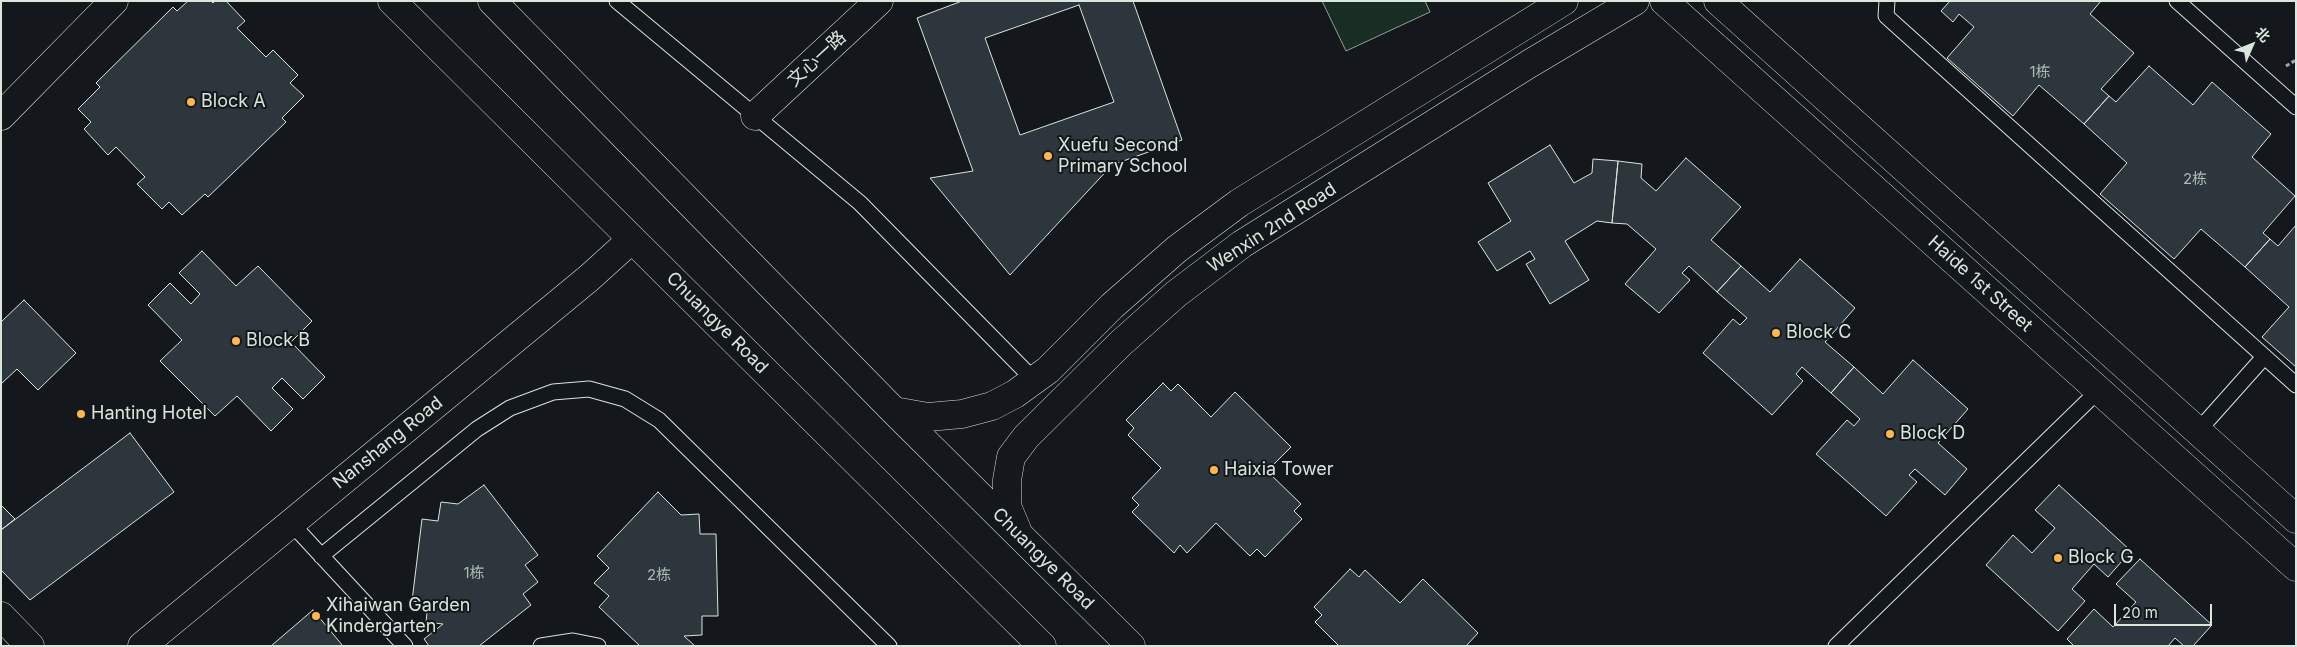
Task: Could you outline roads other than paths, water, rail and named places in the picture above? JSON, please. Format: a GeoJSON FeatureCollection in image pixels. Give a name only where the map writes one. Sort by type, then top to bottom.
{"type":"FeatureCollection","features":[{"type":"Feature","properties":{"kind":"street"},"geometry":{"type":"LineString","coordinates":[[1,116],[114,1]]}},
{"type":"Feature","properties":{"kind":"street","name":"Chuangye Road"},"geometry":{"type":"LineString","coordinates":[[392,1],[1042,646]]}},
{"type":"Feature","properties":{"kind":"street","name":"Chuangye Road"},"geometry":{"type":"LineString","coordinates":[[492,1],[894,411],[1131,646]]}},
{"type":"Feature","properties":{"kind":"street","name":"文心一路"},"geometry":{"type":"LineString","coordinates":[[755,116],[879,1]]}},
{"type":"Feature","properties":{"kind":"street","name":"Wenxin 2nd Road"},"geometry":{"type":"LineString","coordinates":[[894,411],[928,418],[962,414],[992,406],[1048,370],[1112,306],[1177,249],[1239,203],[1564,1]]}},
{"type":"Feature","properties":{"kind":"street","name":"Wenxin 2nd Road"},"geometry":{"type":"LineString","coordinates":[[1018,533],[1007,506],[1006,480],[1012,457],[1040,424],[1121,343],[1176,294],[1242,244],[1529,64],[1635,1]]}},
{"type":"Feature","properties":{"kind":"street","name":"Haide 1st Street"},"geometry":{"type":"LineString","coordinates":[[1664,1],[2296,567]]}},
{"type":"Feature","properties":{"kind":"street","name":"Haide 1st Street"},"geometry":{"type":"LineString","coordinates":[[1718,1],[2296,518]]}},
{"type":"Feature","properties":{"kind":"street","name":"Nanshang Road"},"geometry":{"type":"LineString","coordinates":[[142,646],[589,278],[632,240]]}},
{"type":"Feature","properties":{"kind":"street"},"geometry":{"type":"LineString","coordinates":[[1,616],[30,646]]}},
{"type":"Feature","properties":{"kind":"lane"},"geometry":{"type":"LineString","coordinates":[[617,1],[860,203],[1034,380]]}},
{"type":"Feature","properties":{"kind":"lane"},"geometry":{"type":"LineString","coordinates":[[1887,1],[1886,16],[2296,385]]}},
{"type":"Feature","properties":{"kind":"lane"},"geometry":{"type":"LineString","coordinates":[[2177,1],[2296,107]]}},
{"type":"Feature","properties":{"kind":"lane"},"geometry":{"type":"LineString","coordinates":[[2198,431],[2264,357]]}},
{"type":"Feature","properties":{"kind":"lane"},"geometry":{"type":"LineString","coordinates":[[321,556],[477,429],[510,408],[553,392],[589,389],[625,399],[659,420],[889,646]]}},
{"type":"Feature","properties":{"kind":"lane"},"geometry":{"type":"LineString","coordinates":[[1836,646],[2099,390]]}},
{"type":"Feature","properties":{"kind":"lane"},"geometry":{"type":"LineString","coordinates":[[290,524],[406,646]]}},
{"type":"Feature","properties":{"kind":"lane"},"geometry":{"type":"LineString","coordinates":[[541,646],[573,640],[598,646]]}},
{"type":"Feature","properties":{"kind":"place","name":"Block A"},"geometry":{"type":"Point","coordinates":[191,102]}},
{"type":"Feature","properties":{"kind":"place","name":"Xuefu Second Primary School"},"geometry":{"type":"Point","coordinates":[1048,156]}},
{"type":"Feature","properties":{"kind":"place","name":"Block C"},"geometry":{"type":"Point","coordinates":[1776,333]}},
{"type":"Feature","properties":{"kind":"place","name":"Block B"},"geometry":{"type":"Point","coordinates":[236,341]}},
{"type":"Feature","properties":{"kind":"place","name":"Hanting Hotel"},"geometry":{"type":"Point","coordinates":[81,414]}},
{"type":"Feature","properties":{"kind":"place","name":"Block D"},"geometry":{"type":"Point","coordinates":[1890,434]}},
{"type":"Feature","properties":{"kind":"place","name":"Haixia Tower"},"geometry":{"type":"Point","coordinates":[1214,470]}},
{"type":"Feature","properties":{"kind":"place","name":"Block G"},"geometry":{"type":"Point","coordinates":[2058,558]}},
{"type":"Feature","properties":{"kind":"place","name":"Xihaiwan Garden Kindergarten"},"geometry":{"type":"Point","coordinates":[316,616]}}]}
